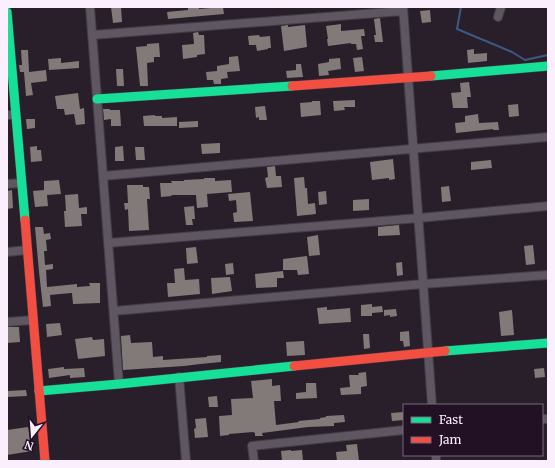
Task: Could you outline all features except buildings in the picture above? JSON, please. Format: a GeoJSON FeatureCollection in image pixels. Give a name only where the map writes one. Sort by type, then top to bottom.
{"type":"FeatureCollection","features":[{"type":"Feature","properties":{"kind":"street"},"geometry":{"type":"LineString","coordinates":[[90,7],[119,384]]}},
{"type":"Feature","properties":{"kind":"street"},"geometry":{"type":"LineString","coordinates":[[498,17],[501,7]]}},
{"type":"Feature","properties":{"kind":"street"},"geometry":{"type":"LineString","coordinates":[[92,35],[403,9],[432,404]]}},
{"type":"Feature","properties":{"kind":"street"},"geometry":{"type":"LineString","coordinates":[[7,12],[11,115],[22,183],[45,461]]}},
{"type":"Feature","properties":{"kind":"street"},"geometry":{"type":"LineString","coordinates":[[97,99],[408,78],[548,66]]}},
{"type":"Feature","properties":{"kind":"street"},"geometry":{"type":"LineString","coordinates":[[103,176],[548,137]]}},
{"type":"Feature","properties":{"kind":"street"},"geometry":{"type":"LineString","coordinates":[[7,184],[22,183]]}},
{"type":"Feature","properties":{"kind":"street"},"geometry":{"type":"LineString","coordinates":[[108,243],[548,206]]}},
{"type":"Feature","properties":{"kind":"street"},"geometry":{"type":"LineString","coordinates":[[7,252],[27,250]]}},
{"type":"Feature","properties":{"kind":"street"},"geometry":{"type":"LineString","coordinates":[[114,311],[423,284],[548,275]]}},
{"type":"Feature","properties":{"kind":"street"},"geometry":{"type":"LineString","coordinates":[[7,322],[33,320]]}},
{"type":"Feature","properties":{"kind":"street"},"geometry":{"type":"LineString","coordinates":[[39,391],[428,352],[548,343]]}},
{"type":"Feature","properties":{"kind":"street"},"geometry":{"type":"LineString","coordinates":[[179,377],[186,461]]}},
{"type":"Feature","properties":{"kind":"street"},"geometry":{"type":"LineString","coordinates":[[254,461],[252,446],[403,430]]}},
{"type":"Feature","properties":{"kind":"waterway"},"geometry":{"type":"LineString","coordinates":[[461,7],[457,29],[512,52],[525,60],[548,55]]}},
{"type":"Feature","properties":{"kind":"traffic: fast"},"geometry":{"type":"LineString","coordinates":[[7,12],[25,220]]}},
{"type":"Feature","properties":{"kind":"traffic: fast"},"geometry":{"type":"LineString","coordinates":[[431,76],[548,66]]}},
{"type":"Feature","properties":{"kind":"traffic: fast"},"geometry":{"type":"LineString","coordinates":[[97,99],[292,86]]}},
{"type":"Feature","properties":{"kind":"traffic: fast"},"geometry":{"type":"LineString","coordinates":[[445,351],[548,343]]}},
{"type":"Feature","properties":{"kind":"traffic: fast"},"geometry":{"type":"LineString","coordinates":[[39,391],[294,366]]}},
{"type":"Feature","properties":{"kind":"traffic: jam"},"geometry":{"type":"LineString","coordinates":[[292,86],[431,76]]}},
{"type":"Feature","properties":{"kind":"traffic: jam"},"geometry":{"type":"LineString","coordinates":[[25,220],[45,461]]}},
{"type":"Feature","properties":{"kind":"traffic: jam"},"geometry":{"type":"LineString","coordinates":[[294,366],[445,351]]}}]}
